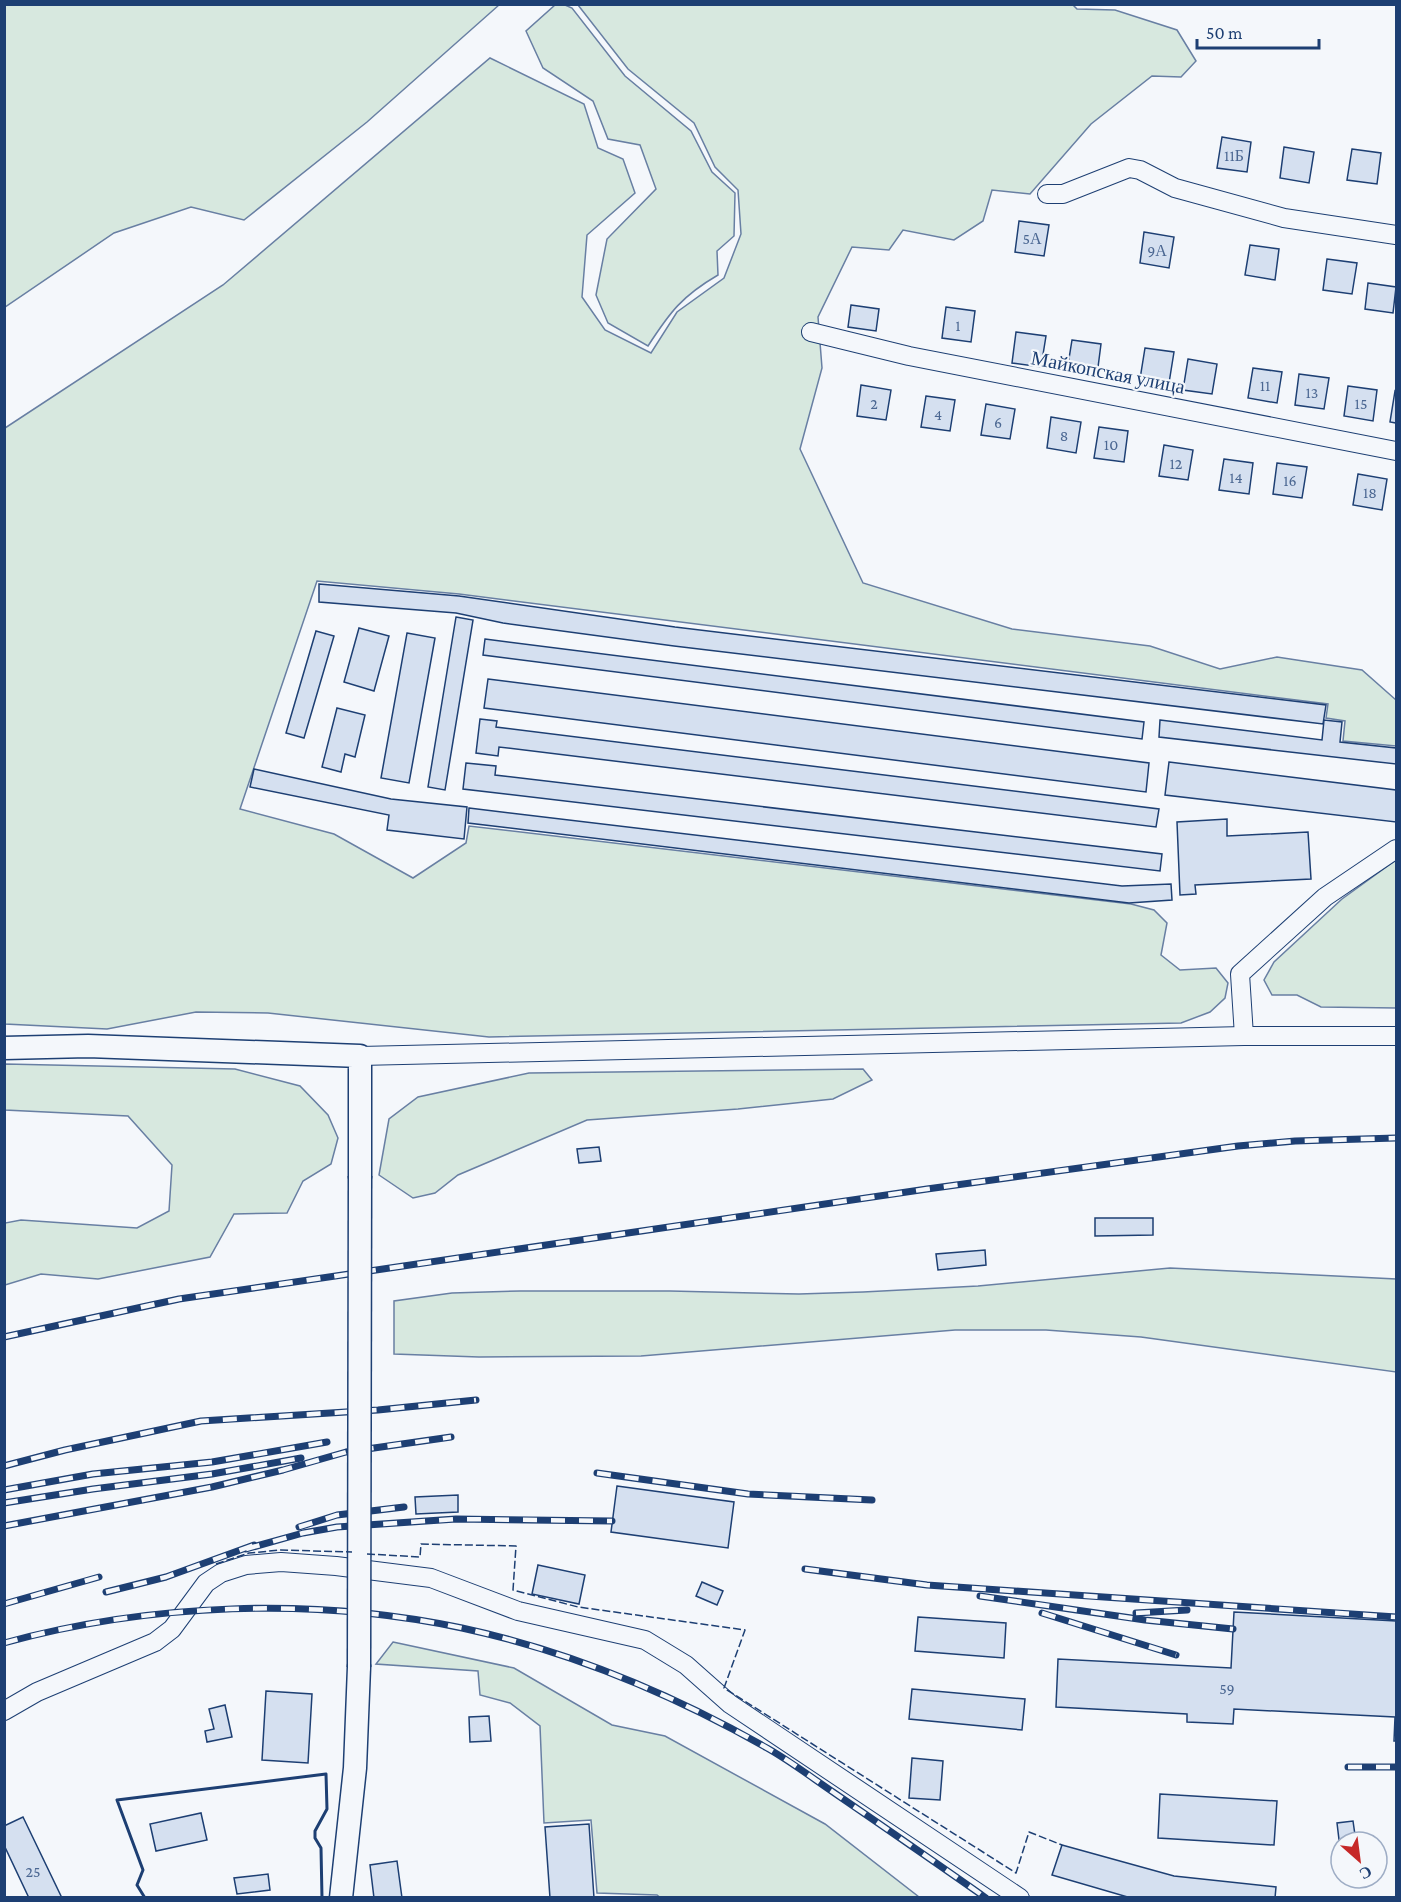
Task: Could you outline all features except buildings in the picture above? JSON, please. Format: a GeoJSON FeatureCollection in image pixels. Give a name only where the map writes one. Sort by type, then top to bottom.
{"type":"FeatureCollection","features":[{"type":"Feature","properties":{"kind":"main road"},"geometry":{"type":"LineString","coordinates":[[4,1048],[88,1046],[360,1056],[359,1667],[356,1768],[341,1898]]}},
{"type":"Feature","properties":{"kind":"street"},"geometry":{"type":"LineString","coordinates":[[1047,194],[1063,194],[1129,168],[1140,170],[1175,188],[1284,218],[1396,235]]}},
{"type":"Feature","properties":{"kind":"street","name":"Майкопская улица"},"geometry":{"type":"LineString","coordinates":[[811,332],[909,356],[1396,451]]}},
{"type":"Feature","properties":{"kind":"street"},"geometry":{"type":"LineString","coordinates":[[1244,1036],[1240,974],[1325,897],[1396,849]]}},
{"type":"Feature","properties":{"kind":"street"},"geometry":{"type":"LineString","coordinates":[[360,1056],[1244,1036],[1396,1036]]}},
{"type":"Feature","properties":{"kind":"street"},"geometry":{"type":"LineString","coordinates":[[4,1711],[37,1692],[155,1642],[172,1629],[206,1583],[220,1573],[246,1565],[281,1562],[336,1566],[430,1578],[518,1611],[645,1640],[686,1665],[730,1704],[1020,1898]]}},
{"type":"Feature","properties":{"kind":"shaded area"},"geometry":{"type":"Polygon","coordinates":[[[5,4],[499,5],[367,122],[244,220],[191,207],[114,233],[5,307],[5,4]]]}},
{"type":"Feature","properties":{"kind":"shaded area"},"geometry":{"type":"Polygon","coordinates":[[[1072,4],[1077,9],[1115,10],[1177,30],[1196,61],[1181,77],[1152,76],[1091,124],[1030,194],[992,190],[983,221],[954,240],[903,230],[889,250],[852,247],[818,317],[822,368],[800,449],[863,583],[1012,629],[1150,646],[1220,669],[1277,657],[1362,670],[1396,700],[1396,746],[1343,741],[1345,721],[1326,718],[1328,704],[459,594],[317,581],[240,809],[334,834],[413,878],[466,843],[469,826],[1131,904],[1154,910],[1167,923],[1161,955],[1180,970],[1216,968],[1228,983],[1225,998],[1210,1012],[1181,1023],[489,1037],[268,1013],[196,1012],[107,1029],[5,1024],[5,428],[223,285],[490,58],[584,104],[598,148],[623,159],[635,193],[587,235],[582,297],[605,330],[651,353],[677,312],[724,278],[741,234],[738,190],[715,167],[694,123],[628,69],[578,5],[1072,4]]]}},
{"type":"Feature","properties":{"kind":"shaded area"},"geometry":{"type":"Polygon","coordinates":[[[555,5],[572,8],[625,76],[691,131],[712,172],[735,193],[734,236],[717,251],[718,275],[695,290],[678,306],[648,346],[608,323],[596,295],[607,239],[656,189],[640,145],[608,139],[593,101],[543,68],[526,31],[555,5]]]}},
{"type":"Feature","properties":{"kind":"shaded area"},"geometry":{"type":"Polygon","coordinates":[[[1396,860],[1396,1008],[1321,1007],[1297,995],[1272,995],[1264,980],[1274,962],[1342,899],[1396,860]]]}},
{"type":"Feature","properties":{"kind":"shaded area"},"geometry":{"type":"Polygon","coordinates":[[[5,1064],[235,1069],[300,1086],[328,1115],[338,1138],[331,1164],[303,1181],[287,1213],[234,1214],[210,1257],[98,1279],[41,1274],[5,1285],[5,1223],[21,1220],[137,1228],[169,1211],[172,1165],[128,1116],[5,1110],[5,1064]]]}},
{"type":"Feature","properties":{"kind":"shaded area"},"geometry":{"type":"Polygon","coordinates":[[[863,1069],[872,1080],[833,1099],[738,1109],[587,1120],[458,1175],[435,1193],[413,1198],[379,1175],[389,1119],[418,1097],[529,1073],[863,1069]]]}},
{"type":"Feature","properties":{"kind":"shaded area"},"geometry":{"type":"Polygon","coordinates":[[[1170,1268],[1396,1279],[1396,1372],[1141,1337],[1046,1330],[955,1330],[641,1356],[479,1357],[394,1354],[394,1301],[452,1293],[670,1291],[799,1294],[863,1292],[978,1286],[1170,1268]]]}},
{"type":"Feature","properties":{"kind":"shaded area"},"geometry":{"type":"Polygon","coordinates":[[[393,1642],[514,1668],[612,1725],[665,1736],[825,1824],[919,1897],[661,1898],[657,1895],[597,1893],[591,1820],[544,1823],[540,1726],[510,1703],[480,1695],[478,1671],[376,1664],[393,1642]]]}},
{"type":"Feature","properties":{"kind":"railway"},"geometry":{"type":"LineString","coordinates":[[4,1337],[179,1299],[927,1189],[1238,1146],[1295,1141],[1396,1138]]}},
{"type":"Feature","properties":{"kind":"railway"},"geometry":{"type":"LineString","coordinates":[[4,1466],[65,1450],[201,1421],[378,1410],[476,1400]]}},
{"type":"Feature","properties":{"kind":"railway"},"geometry":{"type":"LineString","coordinates":[[4,1526],[212,1487],[346,1452],[451,1437]]}},
{"type":"Feature","properties":{"kind":"railway"},"geometry":{"type":"LineString","coordinates":[[4,1490],[93,1474],[212,1462],[327,1442]]}},
{"type":"Feature","properties":{"kind":"railway"},"geometry":{"type":"LineString","coordinates":[[4,1503],[212,1474],[301,1458]]}},
{"type":"Feature","properties":{"kind":"railway"},"geometry":{"type":"LineString","coordinates":[[597,1473],[748,1494],[872,1500]]}},
{"type":"Feature","properties":{"kind":"railway"},"geometry":{"type":"LineString","coordinates":[[299,1527],[337,1515],[404,1507]]}},
{"type":"Feature","properties":{"kind":"railway"},"geometry":{"type":"LineString","coordinates":[[246,1549],[303,1533],[337,1527],[456,1519],[612,1521]]}},
{"type":"Feature","properties":{"kind":"railway"},"geometry":{"type":"LineString","coordinates":[[106,1592],[166,1577],[254,1545]]}},
{"type":"Feature","properties":{"kind":"railway"},"geometry":{"type":"LineString","coordinates":[[805,1569],[927,1585],[1396,1617]]}},
{"type":"Feature","properties":{"kind":"railway"},"geometry":{"type":"LineString","coordinates":[[4,1604],[99,1577]]}},
{"type":"Feature","properties":{"kind":"railway"},"geometry":{"type":"LineString","coordinates":[[980,1596],[1145,1620],[1233,1629]]}},
{"type":"Feature","properties":{"kind":"railway"},"geometry":{"type":"LineString","coordinates":[[4,1643],[116,1619],[232,1609],[291,1609],[406,1618],[502,1638],[619,1676],[731,1728],[792,1764],[986,1898]]}},
{"type":"Feature","properties":{"kind":"railway"},"geometry":{"type":"LineString","coordinates":[[1136,1613],[1187,1610]]}},
{"type":"Feature","properties":{"kind":"railway"},"geometry":{"type":"LineString","coordinates":[[1042,1613],[1176,1655]]}},
{"type":"Feature","properties":{"kind":"railway"},"geometry":{"type":"LineString","coordinates":[[1348,1767],[1396,1767]]}},
{"type":"Feature","properties":{"kind":"fence"},"geometry":{"type":"LineString","coordinates":[[367,1554],[420,1557],[421,1544],[516,1546],[513,1590],[578,1607],[745,1630],[724,1688],[1016,1873],[1029,1832],[1062,1845]]}},
{"type":"Feature","properties":{"kind":"fence"},"geometry":{"type":"LineString","coordinates":[[216,1564],[249,1553],[281,1550],[352,1552]]}},
{"type":"Feature","properties":{"kind":"wall"},"geometry":{"type":"LineString","coordinates":[[145,1898],[137,1885],[143,1870],[117,1800],[326,1774],[327,1809],[315,1831],[315,1838],[321,1848],[322,1898]]}}]}
